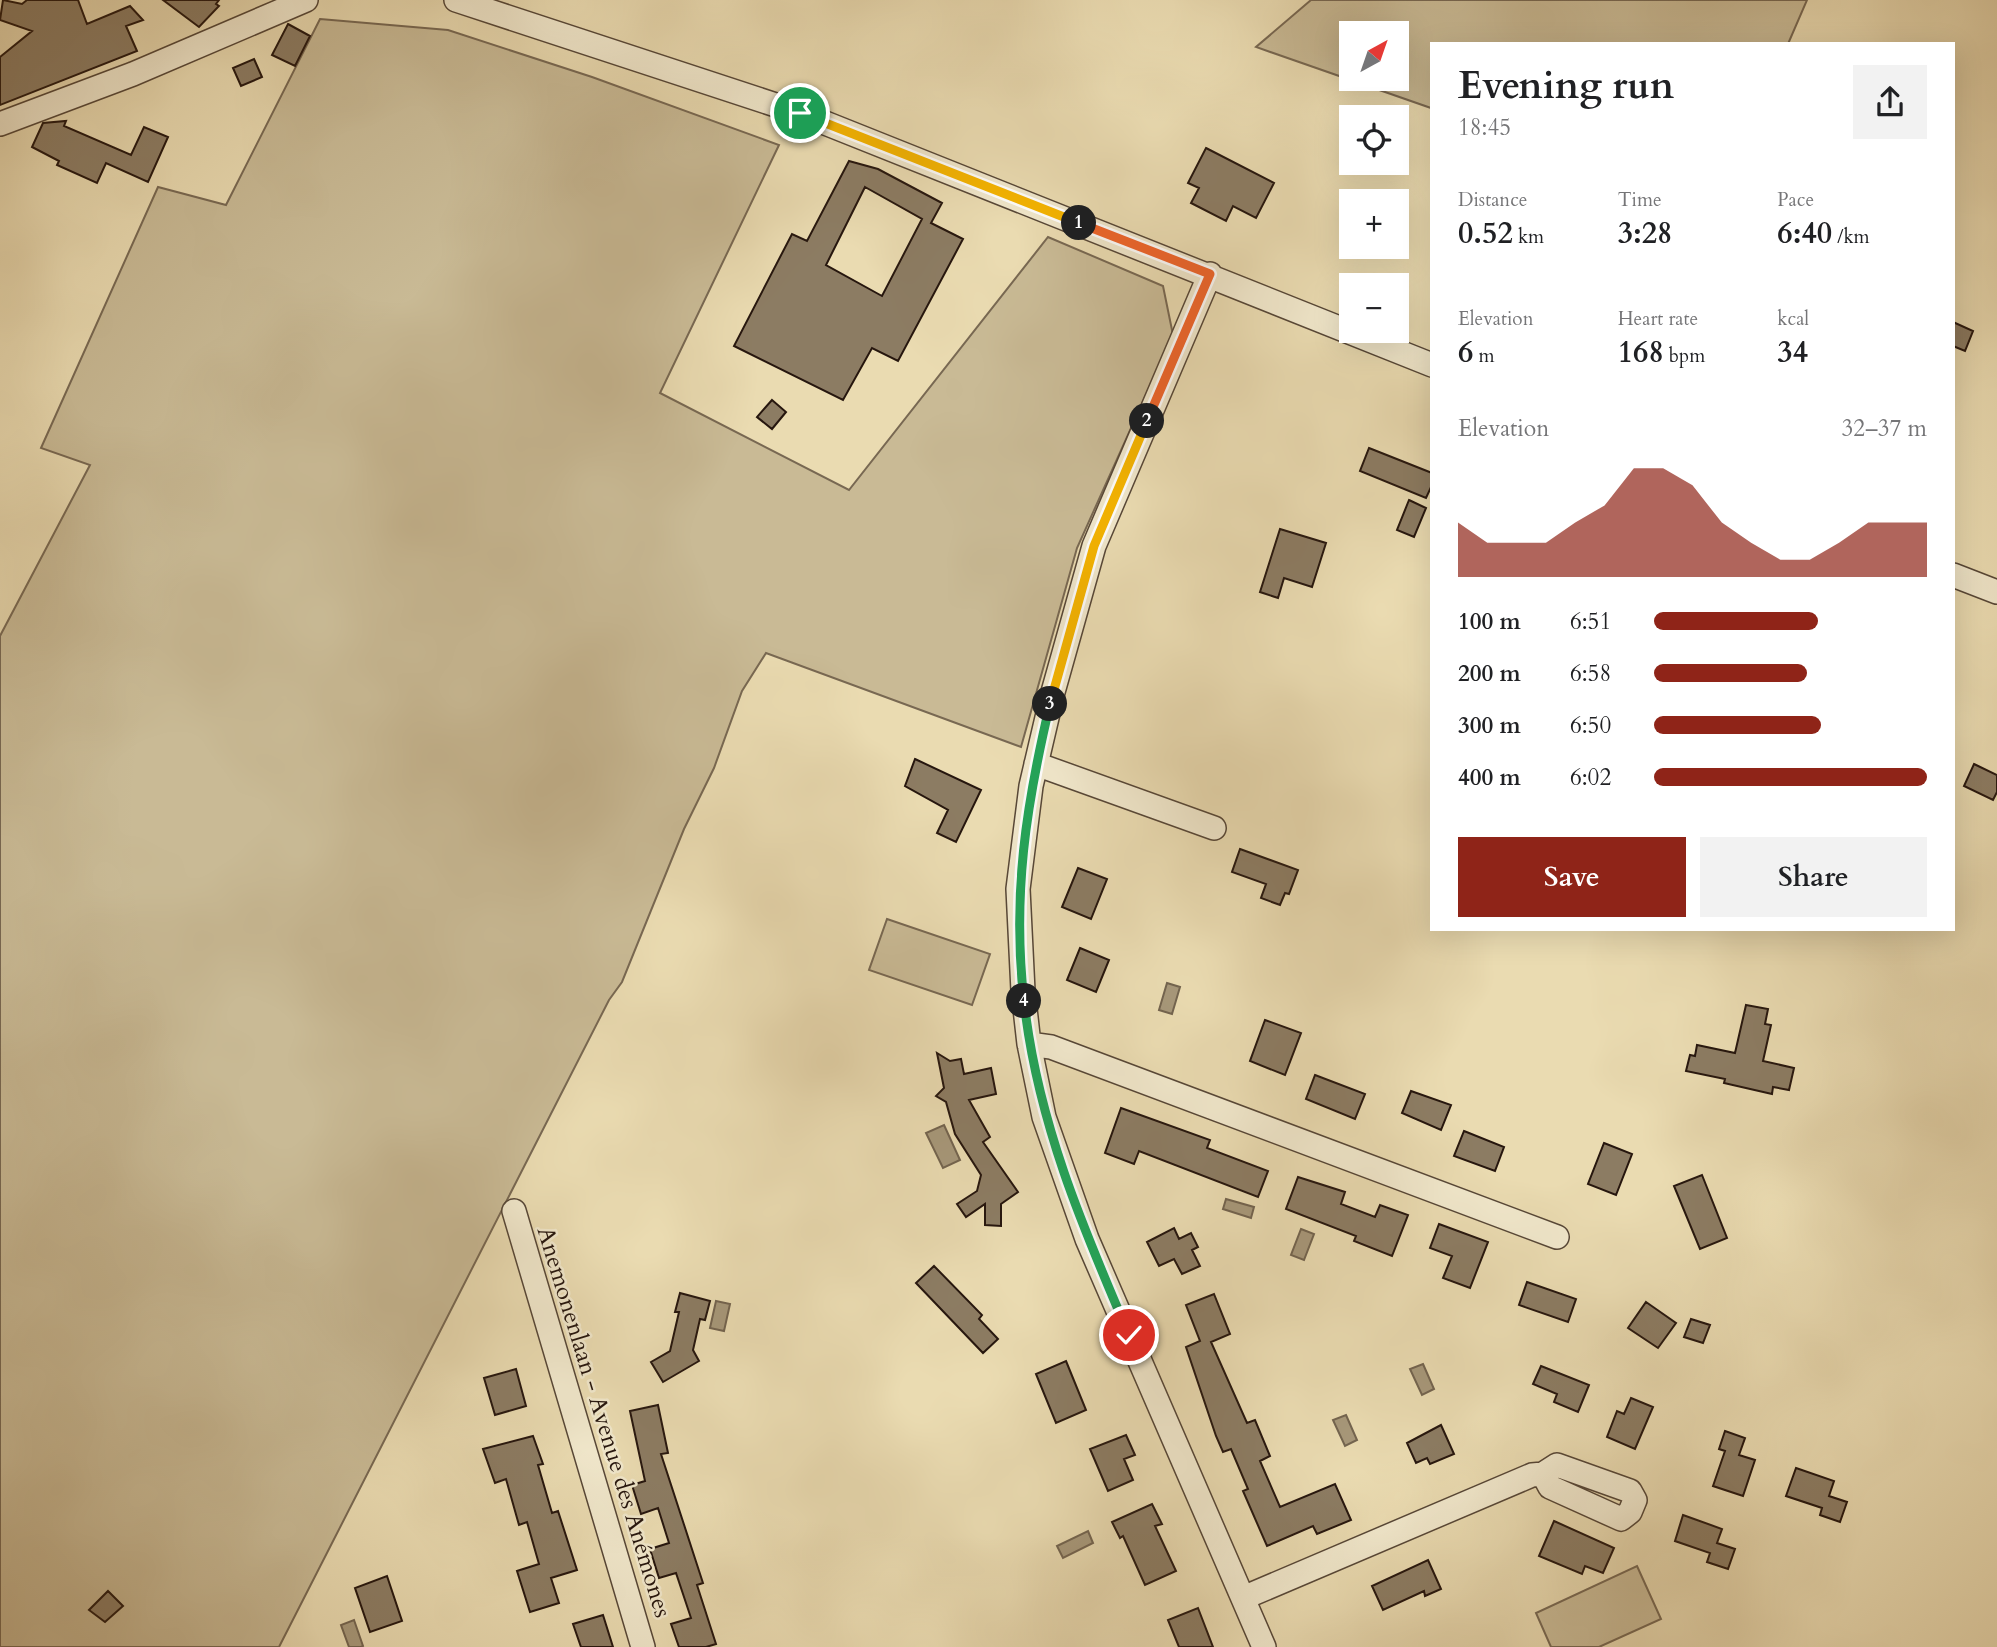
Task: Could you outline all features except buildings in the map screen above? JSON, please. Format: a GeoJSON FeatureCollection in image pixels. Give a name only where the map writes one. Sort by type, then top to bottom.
{"type":"FeatureCollection","features":[{"type":"Feature","properties":{"kind":"street"},"geometry":{"type":"LineString","coordinates":[[456,0],[800,113],[1210,274],[1430,364]]}},
{"type":"Feature","properties":{"kind":"street"},"geometry":{"type":"LineString","coordinates":[[0,124],[133,74],[298,1]]}},
{"type":"Feature","properties":{"kind":"street"},"geometry":{"type":"LineString","coordinates":[[1210,274],[1094,546],[1036,764],[1018,889],[1029,1044],[1044,1117],[1087,1240],[1264,1647]]}},
{"type":"Feature","properties":{"kind":"street"},"geometry":{"type":"LineString","coordinates":[[1955,576],[1997,592]]}},
{"type":"Feature","properties":{"kind":"street"},"geometry":{"type":"LineString","coordinates":[[1036,764],[1214,828]]}},
{"type":"Feature","properties":{"kind":"street"},"geometry":{"type":"LineString","coordinates":[[1029,1044],[1051,1047],[1556,1237]]}},
{"type":"Feature","properties":{"kind":"street","name":"Anemonenlaan - Avenue des Anémones"},"geometry":{"type":"LineString","coordinates":[[514,1211],[643,1647]]}},
{"type":"Feature","properties":{"kind":"street"},"geometry":{"type":"LineString","coordinates":[[1243,1598],[1516,1480],[1543,1474]]}},
{"type":"Feature","properties":{"kind":"shaded area"},"geometry":{"type":"Polygon","coordinates":[[[1311,0],[1807,0],[1789,42],[1430,42],[1430,108],[1382,91],[1409,91],[1409,21],[1339,21],[1339,76],[1256,47],[1311,0]]]}},
{"type":"Feature","properties":{"kind":"shaded area"},"geometry":{"type":"Polygon","coordinates":[[[320,19],[448,30],[592,77],[779,145],[660,393],[849,490],[1048,237],[1163,286],[1173,335],[1077,548],[1021,747],[766,653],[742,691],[714,768],[684,829],[622,982],[609,1000],[279,1647],[0,1647],[0,636],[90,465],[41,448],[158,187],[226,205],[320,19]]]}},
{"type":"Feature","properties":{"kind":"shaded area"},"geometry":{"type":"Polygon","coordinates":[[[887,919],[990,954],[972,1005],[869,970],[887,919]]]}},
{"type":"Feature","properties":{"kind":"shaded area"},"geometry":{"type":"Polygon","coordinates":[[[1167,983],[1180,987],[1172,1014],[1159,1010],[1167,983]]]}},
{"type":"Feature","properties":{"kind":"shaded area"},"geometry":{"type":"Polygon","coordinates":[[[944,1125],[960,1160],[943,1168],[926,1133],[944,1125]]]}},
{"type":"Feature","properties":{"kind":"shaded area"},"geometry":{"type":"Polygon","coordinates":[[[1226,1199],[1254,1207],[1251,1218],[1223,1209],[1226,1199]]]}},
{"type":"Feature","properties":{"kind":"shaded area"},"geometry":{"type":"Polygon","coordinates":[[[1301,1229],[1314,1234],[1304,1260],[1291,1255],[1301,1229]]]}},
{"type":"Feature","properties":{"kind":"shaded area"},"geometry":{"type":"Polygon","coordinates":[[[716,1301],[730,1304],[724,1331],[710,1328],[716,1301]]]}},
{"type":"Feature","properties":{"kind":"shaded area"},"geometry":{"type":"Polygon","coordinates":[[[1423,1364],[1434,1389],[1422,1395],[1410,1369],[1423,1364]]]}},
{"type":"Feature","properties":{"kind":"shaded area"},"geometry":{"type":"Polygon","coordinates":[[[1346,1415],[1357,1440],[1345,1446],[1333,1420],[1346,1415]]]}},
{"type":"Feature","properties":{"kind":"shaded area"},"geometry":{"type":"Polygon","coordinates":[[[1088,1531],[1093,1543],[1063,1558],[1057,1546],[1088,1531]]]}},
{"type":"Feature","properties":{"kind":"shaded area"},"geometry":{"type":"Polygon","coordinates":[[[1637,1566],[1661,1619],[1599,1647],[1551,1647],[1536,1613],[1637,1566]]]}},
{"type":"Feature","properties":{"kind":"shaded area"},"geometry":{"type":"Polygon","coordinates":[[[354,1620],[363,1646],[361,1647],[349,1647],[341,1625],[354,1620]]]}},
{"type":"Feature","properties":{"kind":"route"},"geometry":{"type":"LineString","coordinates":[[800,113],[1210,274],[1094,546],[1053,692],[1031,786],[1018,889],[1023,991],[1029,1044],[1044,1117],[1087,1240],[1129,1335]]}}]}
